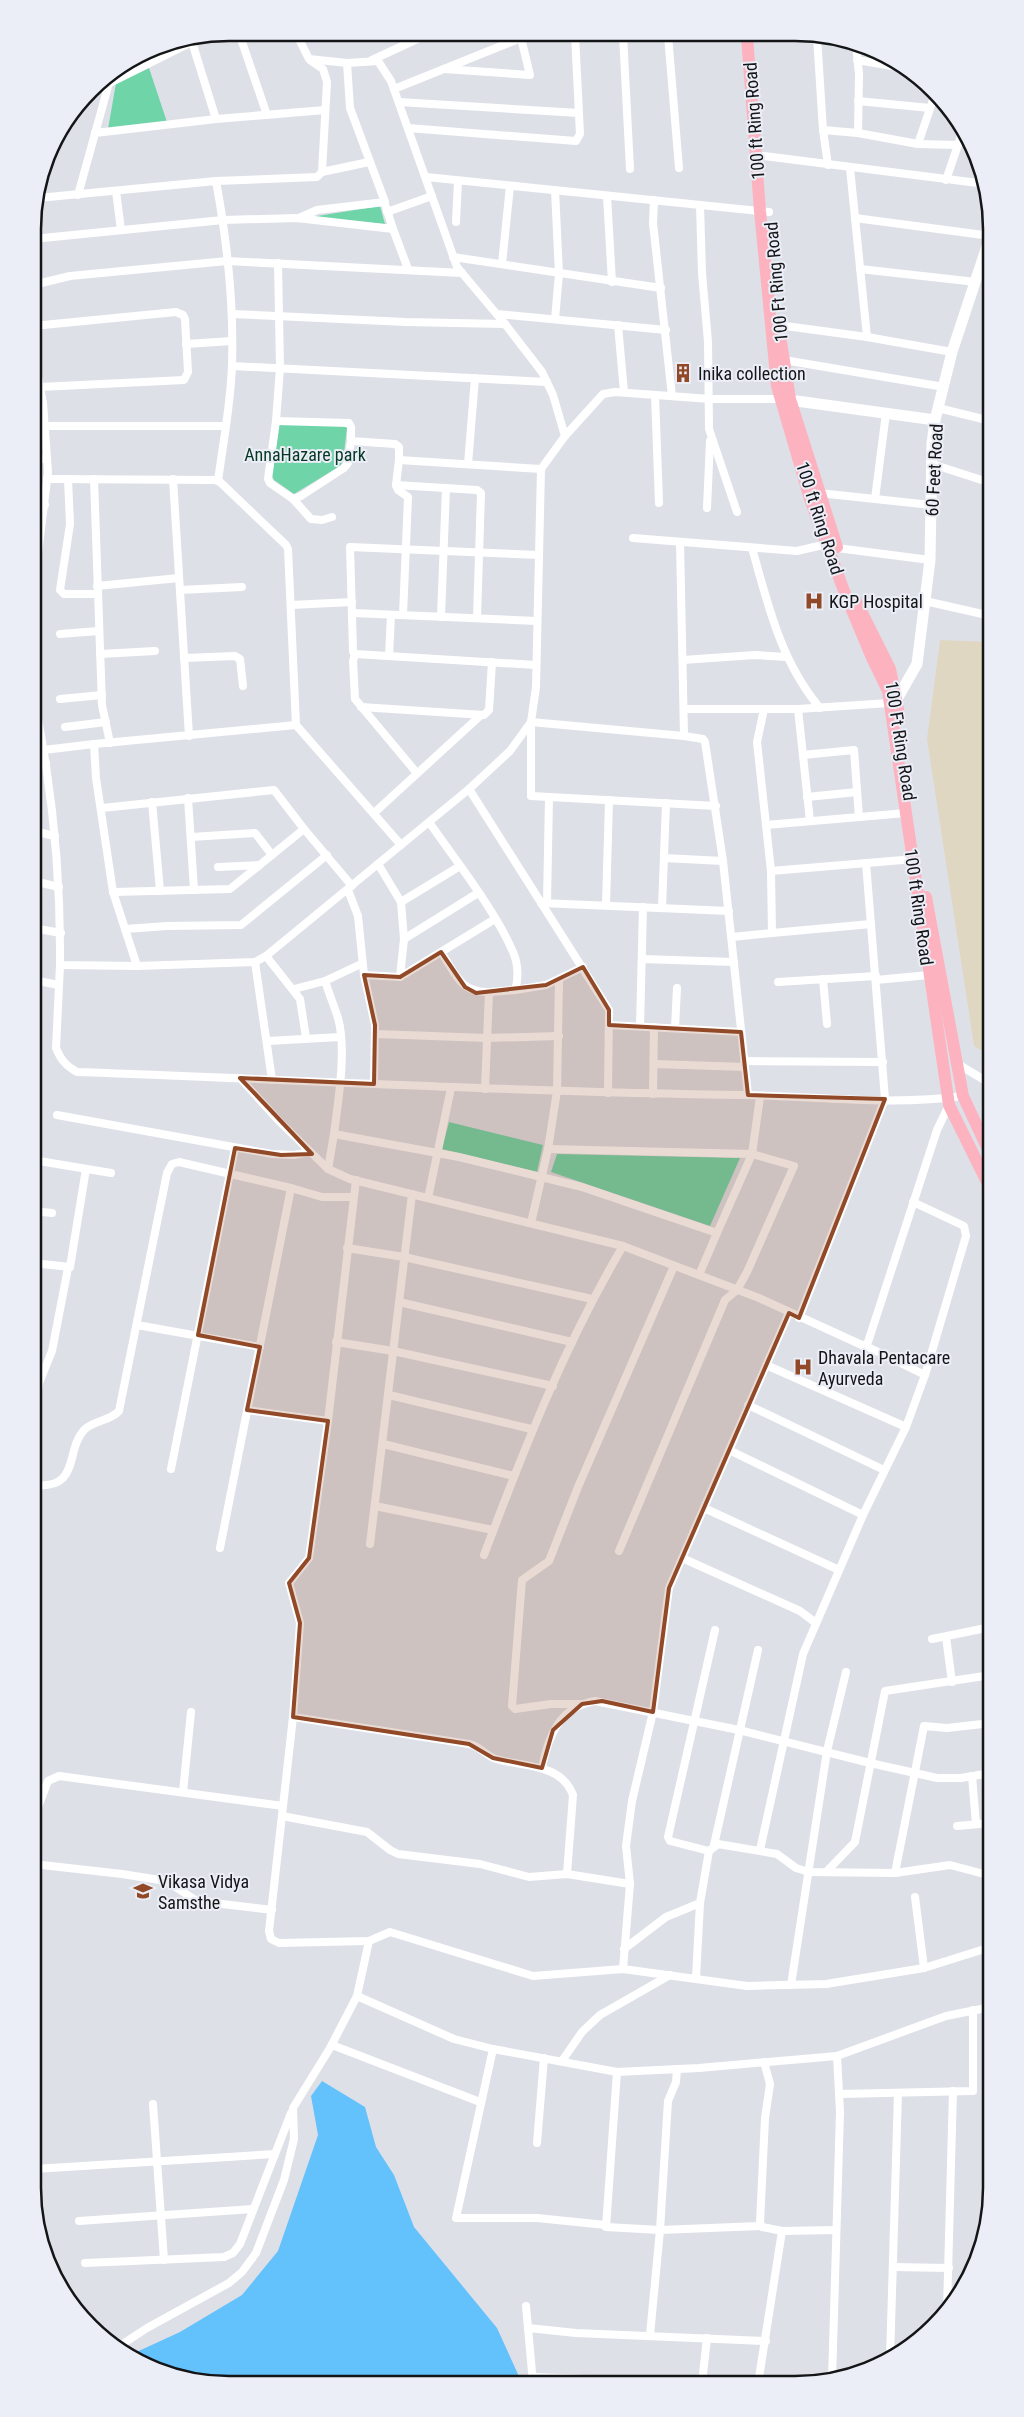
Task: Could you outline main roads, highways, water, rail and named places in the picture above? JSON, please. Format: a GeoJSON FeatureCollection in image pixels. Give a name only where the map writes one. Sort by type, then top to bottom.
{"type":"FeatureCollection","features":[{"type":"Feature","properties":{"kind":"main road","name":"100 ft Ring Road"},"geometry":{"type":"LineString","coordinates":[[748,41],[785,399],[810,499],[832,546],[868,649],[893,701],[906,813],[915,859],[929,975],[948,1101],[983,1173]]}},
{"type":"Feature","properties":{"kind":"main road","name":"100 Ft Ring Road"},"geometry":{"type":"LineString","coordinates":[[756,41],[764,156],[765,211],[778,325],[784,360],[785,399],[820,493],[832,546]]}},
{"type":"Feature","properties":{"kind":"main road","name":"100 Ft Ring Road"},"geometry":{"type":"LineString","coordinates":[[893,701],[915,859],[956,1063],[963,1096],[983,1139]]}},
{"type":"Feature","properties":{"kind":"water"},"geometry":{"type":"Polygon","coordinates":[[[322,2081],[365,2107],[376,2147],[394,2175],[414,2227],[497,2328],[519,2376],[230,2376],[205,2374],[169,2366],[137,2352],[180,2332],[242,2295],[278,2251],[318,2135],[311,2096],[322,2081]]]}},
{"type":"Feature","properties":{"kind":"place","name":"Inika collection"},"geometry":{"type":"Point","coordinates":[683,373]}},
{"type":"Feature","properties":{"kind":"place","name":"KGP Hospital"},"geometry":{"type":"Point","coordinates":[814,601]}},
{"type":"Feature","properties":{"kind":"place","name":"Dhavala Pentacare Ayurveda"},"geometry":{"type":"Point","coordinates":[803,1367]}},
{"type":"Feature","properties":{"kind":"place","name":"Vikasa Vidya Samsthe"},"geometry":{"type":"Point","coordinates":[143,1891]}},
{"type":"Feature","properties":{"kind":"park label","name":"AnnaHazare park"},"geometry":{"type":"Point","coordinates":[305,454]}}]}
